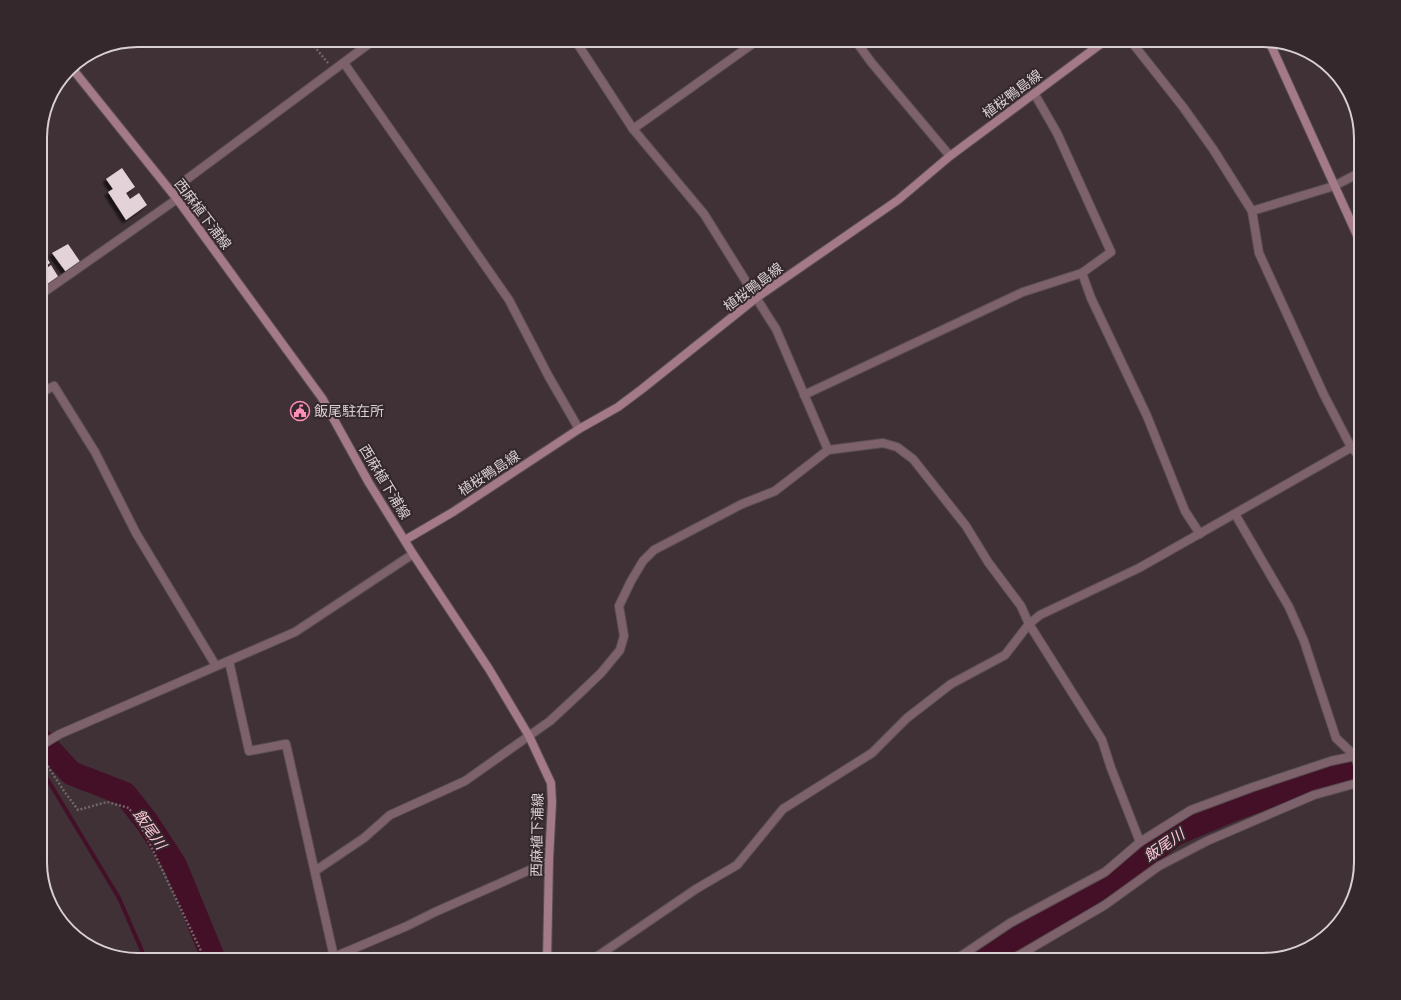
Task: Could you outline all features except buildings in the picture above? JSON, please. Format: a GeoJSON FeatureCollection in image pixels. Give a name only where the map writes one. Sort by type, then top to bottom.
{"type":"FeatureCollection","features":[{"type":"Feature","properties":{"kind":"main road","name":"植桜鴨島線"},"geometry":{"type":"LineString","coordinates":[[405,540],[453,512],[579,429],[618,407],[756,298],[898,200],[950,156],[1097,47]]}},
{"type":"Feature","properties":{"kind":"main road"},"geometry":{"type":"LineString","coordinates":[[1272,48],[1354,229]]}},
{"type":"Feature","properties":{"kind":"main road","name":"西麻植下浦線"},"geometry":{"type":"LineString","coordinates":[[75,72],[171,191],[322,398],[370,483],[413,554],[489,669],[529,736],[551,783],[552,802],[547,953]]}},
{"type":"Feature","properties":{"kind":"street"},"geometry":{"type":"LineString","coordinates":[[171,191],[365,47]]}},
{"type":"Feature","properties":{"kind":"street"},"geometry":{"type":"LineString","coordinates":[[580,47],[633,129],[704,214],[776,329],[828,450]]}},
{"type":"Feature","properties":{"kind":"street"},"geometry":{"type":"LineString","coordinates":[[633,129],[748,47]]}},
{"type":"Feature","properties":{"kind":"street"},"geometry":{"type":"LineString","coordinates":[[860,47],[870,62],[950,156]]}},
{"type":"Feature","properties":{"kind":"street"},"geometry":{"type":"LineString","coordinates":[[1136,47],[1183,107],[1252,211],[1259,253],[1324,395],[1351,448],[1354,451]]}},
{"type":"Feature","properties":{"kind":"street"},"geometry":{"type":"LineString","coordinates":[[344,63],[509,300],[549,377],[579,429]]}},
{"type":"Feature","properties":{"kind":"street"},"geometry":{"type":"LineString","coordinates":[[804,395],[1023,292],[1082,273],[1111,252],[1058,133],[1034,94]]}},
{"type":"Feature","properties":{"kind":"street"},"geometry":{"type":"LineString","coordinates":[[1252,211],[1334,186],[1354,176]]}},
{"type":"Feature","properties":{"kind":"street"},"geometry":{"type":"LineString","coordinates":[[47,290],[177,199]]}},
{"type":"Feature","properties":{"kind":"street"},"geometry":{"type":"LineString","coordinates":[[1082,273],[1091,298],[1147,416],[1186,512],[1200,534]]}},
{"type":"Feature","properties":{"kind":"street"},"geometry":{"type":"LineString","coordinates":[[47,390],[54,386],[95,452],[136,533],[216,666]]}},
{"type":"Feature","properties":{"kind":"street"},"geometry":{"type":"LineString","coordinates":[[315,871],[364,838],[390,815],[465,781],[550,721],[602,673],[620,650],[624,636],[619,606],[643,561],[654,550],[742,504],[775,491],[828,450],[883,443],[897,447],[913,459],[966,526],[988,562],[1021,606],[1030,624],[1102,740],[1111,768],[1140,842]]}},
{"type":"Feature","properties":{"kind":"street"},"geometry":{"type":"LineString","coordinates":[[602,953],[696,889],[737,865],[783,809],[872,753],[907,718],[951,684],[1005,655],[1030,624],[1040,615],[1139,568],[1354,446]]}},
{"type":"Feature","properties":{"kind":"street"},"geometry":{"type":"LineString","coordinates":[[1236,514],[1289,607],[1301,634],[1323,695],[1336,738],[1354,755]]}},
{"type":"Feature","properties":{"kind":"street"},"geometry":{"type":"LineString","coordinates":[[47,742],[60,734],[295,632],[413,554]]}},
{"type":"Feature","properties":{"kind":"street"},"geometry":{"type":"LineString","coordinates":[[228,661],[249,751],[286,744],[315,871],[330,953]]}},
{"type":"Feature","properties":{"kind":"street"},"geometry":{"type":"LineString","coordinates":[[965,953],[1010,923],[1105,872],[1140,842],[1191,810],[1253,787],[1331,761],[1354,756]]}},
{"type":"Feature","properties":{"kind":"street"},"geometry":{"type":"LineString","coordinates":[[1023,953],[1105,905],[1159,866],[1207,841],[1314,795],[1354,784]]}},
{"type":"Feature","properties":{"kind":"street"},"geometry":{"type":"LineString","coordinates":[[343,953],[407,926],[549,860]]}},
{"type":"Feature","properties":{"kind":"path"},"geometry":{"type":"LineString","coordinates":[[315,47],[334,70]]}},
{"type":"Feature","properties":{"kind":"path"},"geometry":{"type":"LineString","coordinates":[[47,765],[78,810],[108,802],[129,808],[146,836],[202,953]]}},
{"type":"Feature","properties":{"kind":"waterway","name":"飯尾川"},"geometry":{"type":"LineString","coordinates":[[47,747],[71,773],[125,794],[147,822],[175,865],[211,953]]}},
{"type":"Feature","properties":{"kind":"waterway","name":"飯尾川"},"geometry":{"type":"LineString","coordinates":[[996,953],[1120,876],[1175,834],[1234,809],[1342,771],[1354,768]]}},
{"type":"Feature","properties":{"kind":"waterway"},"geometry":{"type":"LineString","coordinates":[[47,779],[119,898],[143,953]]}},
{"type":"Feature","properties":{"kind":"place","name":"飯尾駐在所"},"geometry":{"type":"Point","coordinates":[300,411]}}]}
